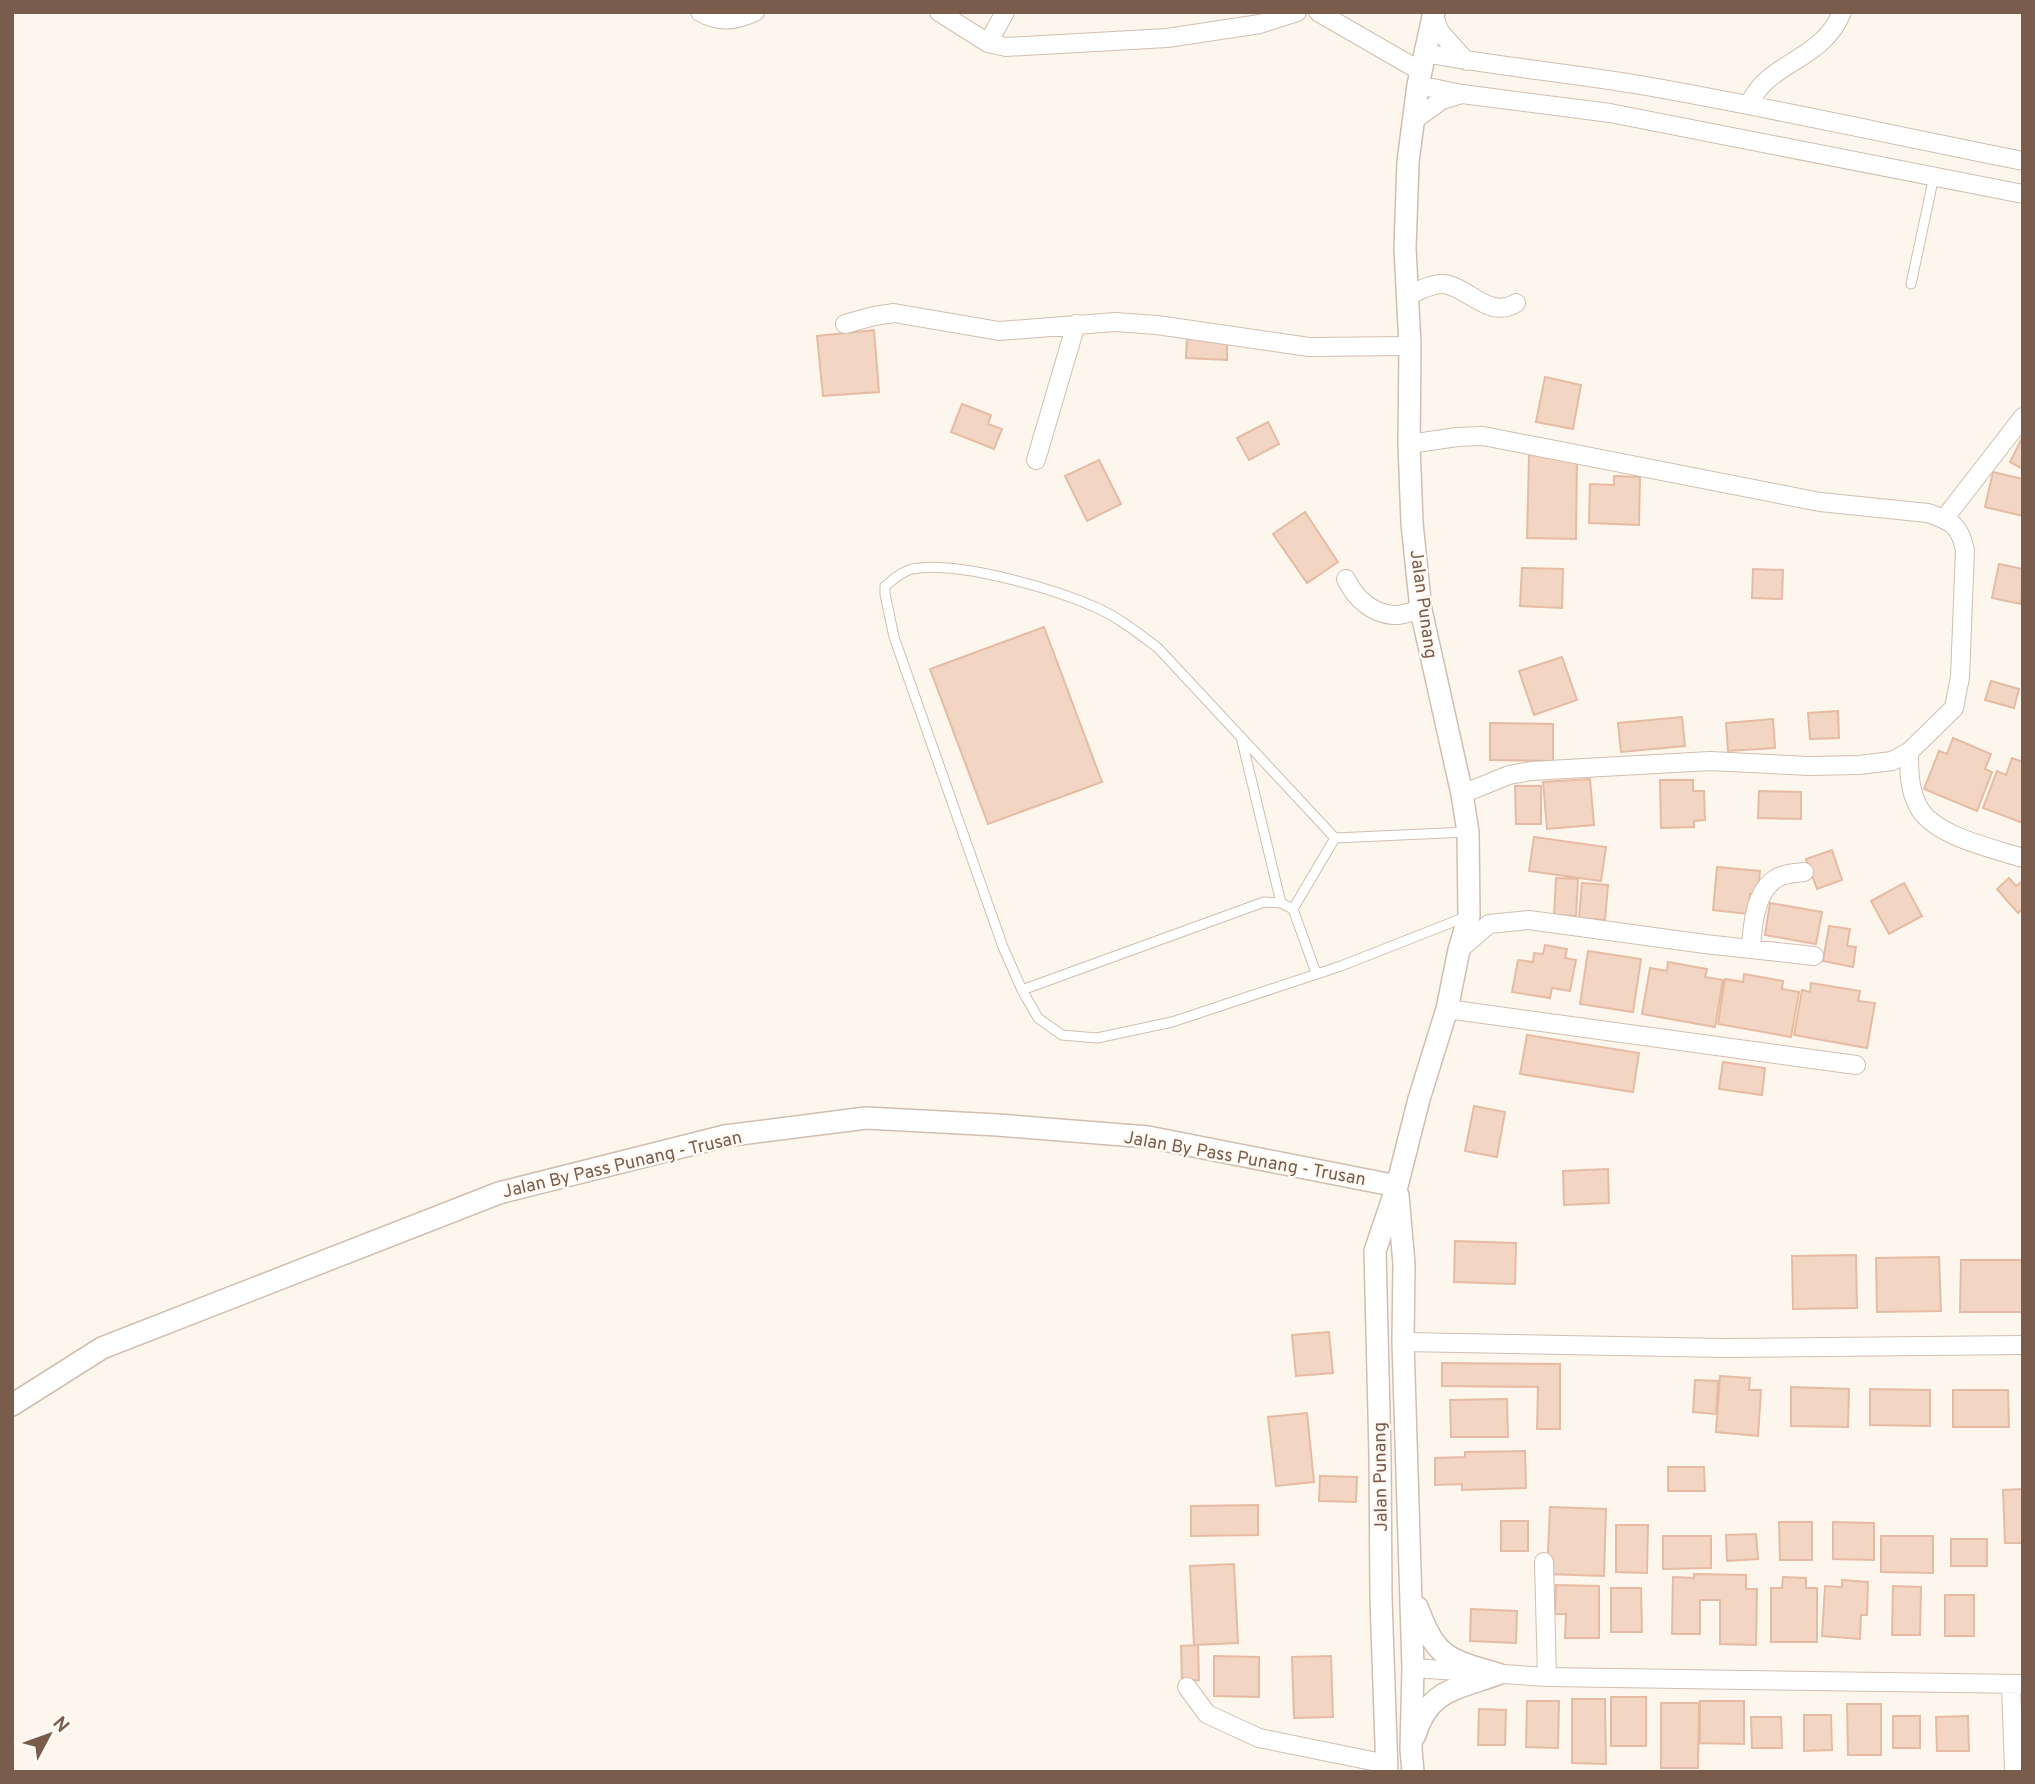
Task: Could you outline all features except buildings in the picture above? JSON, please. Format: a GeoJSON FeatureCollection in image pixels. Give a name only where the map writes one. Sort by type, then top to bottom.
{"type":"FeatureCollection","features":[{"type":"Feature","properties":{"kind":"street"},"geometry":{"type":"LineString","coordinates":[[700,12],[709,17],[734,21],[755,12]]}},
{"type":"Feature","properties":{"kind":"street"},"geometry":{"type":"LineString","coordinates":[[939,12],[988,43],[1006,47],[1167,38],[1260,24],[1297,12]]}},
{"type":"Feature","properties":{"kind":"street"},"geometry":{"type":"LineString","coordinates":[[988,43],[1005,12]]}},
{"type":"Feature","properties":{"kind":"street"},"geometry":{"type":"LineString","coordinates":[[1318,12],[1462,94],[1610,113],[2023,194]]}},
{"type":"Feature","properties":{"kind":"street"},"geometry":{"type":"LineString","coordinates":[[1749,105],[1761,83],[1822,43],[1837,24],[1842,12]]}},
{"type":"Feature","properties":{"kind":"street"},"geometry":{"type":"LineString","coordinates":[[1433,13],[1440,32],[1466,61]]}},
{"type":"Feature","properties":{"kind":"street","name":"Jalan Punang"},"geometry":{"type":"LineString","coordinates":[[1387,1768],[1375,1251],[1397,1186],[1419,1099],[1447,1009],[1469,915],[1468,832],[1421,610],[1412,523],[1409,444],[1410,346],[1405,248],[1408,162],[1433,13]]}},
{"type":"Feature","properties":{"kind":"street"},"geometry":{"type":"LineString","coordinates":[[1422,70],[1466,61],[1643,85],[2023,161]]}},
{"type":"Feature","properties":{"kind":"street"},"geometry":{"type":"LineString","coordinates":[[1413,120],[1442,100],[1462,94]]}},
{"type":"Feature","properties":{"kind":"street"},"geometry":{"type":"LineString","coordinates":[[1407,296],[1443,284],[1461,290],[1478,302],[1496,307],[1510,307],[1516,303]]}},
{"type":"Feature","properties":{"kind":"street"},"geometry":{"type":"LineString","coordinates":[[845,324],[894,313],[999,331],[1115,322],[1157,325],[1308,347],[1410,346]]}},
{"type":"Feature","properties":{"kind":"street"},"geometry":{"type":"LineString","coordinates":[[1036,460],[1076,324]]}},
{"type":"Feature","properties":{"kind":"street"},"geometry":{"type":"LineString","coordinates":[[1944,519],[2023,417]]}},
{"type":"Feature","properties":{"kind":"street"},"geometry":{"type":"LineString","coordinates":[[1409,444],[1483,436],[1820,502],[1928,513],[1956,526],[1965,550],[1960,677],[1954,708],[1909,752],[1892,761],[1809,766],[1710,761],[1531,771],[1509,775],[1462,794]]}},
{"type":"Feature","properties":{"kind":"street"},"geometry":{"type":"LineString","coordinates":[[1346,579],[1354,595],[1368,607],[1393,615],[1421,610]]}},
{"type":"Feature","properties":{"kind":"street"},"geometry":{"type":"LineString","coordinates":[[1909,752],[1909,778],[1918,807],[1940,829],[2023,858]]}},
{"type":"Feature","properties":{"kind":"street"},"geometry":{"type":"LineString","coordinates":[[1751,949],[1758,908],[1767,886],[1777,878],[1804,872]]}},
{"type":"Feature","properties":{"kind":"street"},"geometry":{"type":"LineString","coordinates":[[1459,950],[1489,924],[1529,920],[1814,956]]}},
{"type":"Feature","properties":{"kind":"street"},"geometry":{"type":"LineString","coordinates":[[1447,1009],[1856,1065]]}},
{"type":"Feature","properties":{"kind":"street","name":"Jalan By Pass Punang - Trusan"},"geometry":{"type":"LineString","coordinates":[[12,1405],[102,1348],[499,1193],[725,1136],[866,1118],[998,1125],[1148,1137],[1397,1186]]}},
{"type":"Feature","properties":{"kind":"street","name":"Jalan Punang"},"geometry":{"type":"LineString","coordinates":[[1397,1186],[1404,1264],[1403,1342],[1413,1668],[1413,1772]]}},
{"type":"Feature","properties":{"kind":"street"},"geometry":{"type":"LineString","coordinates":[[1403,1342],[1724,1348],[2023,1345]]}},
{"type":"Feature","properties":{"kind":"street"},"geometry":{"type":"LineString","coordinates":[[1544,1562],[1547,1677]]}},
{"type":"Feature","properties":{"kind":"street"},"geometry":{"type":"LineString","coordinates":[[1410,1588],[1428,1635],[1444,1654],[1454,1661],[1498,1674]]}},
{"type":"Feature","properties":{"kind":"street"},"geometry":{"type":"LineString","coordinates":[[1383,1667],[1547,1677],[2017,1684],[2017,1770]]}},
{"type":"Feature","properties":{"kind":"street"},"geometry":{"type":"LineString","coordinates":[[1411,1749],[1421,1716],[1440,1695],[1498,1674]]}},
{"type":"Feature","properties":{"kind":"street"},"geometry":{"type":"LineString","coordinates":[[1187,1687],[1207,1714],[1259,1738],[1387,1768]]}},
{"type":"Feature","properties":{"kind":"lane"},"geometry":{"type":"LineString","coordinates":[[1911,284],[1934,176]]}},
{"type":"Feature","properties":{"kind":"lane"},"geometry":{"type":"LineString","coordinates":[[1468,832],[1335,838],[1158,648],[1126,623],[1096,607],[1035,585],[948,569],[915,569],[897,576],[886,586],[885,594],[894,637],[1003,947],[1038,1018],[1062,1035],[1097,1038],[1172,1022],[1341,966],[1469,915]]}},
{"type":"Feature","properties":{"kind":"lane"},"geometry":{"type":"LineString","coordinates":[[1242,739],[1281,903]]}},
{"type":"Feature","properties":{"kind":"lane"},"geometry":{"type":"LineString","coordinates":[[1293,909],[1335,838]]}},
{"type":"Feature","properties":{"kind":"lane"},"geometry":{"type":"LineString","coordinates":[[1022,990],[1264,902],[1281,903],[1293,909],[1316,973]]}}]}
